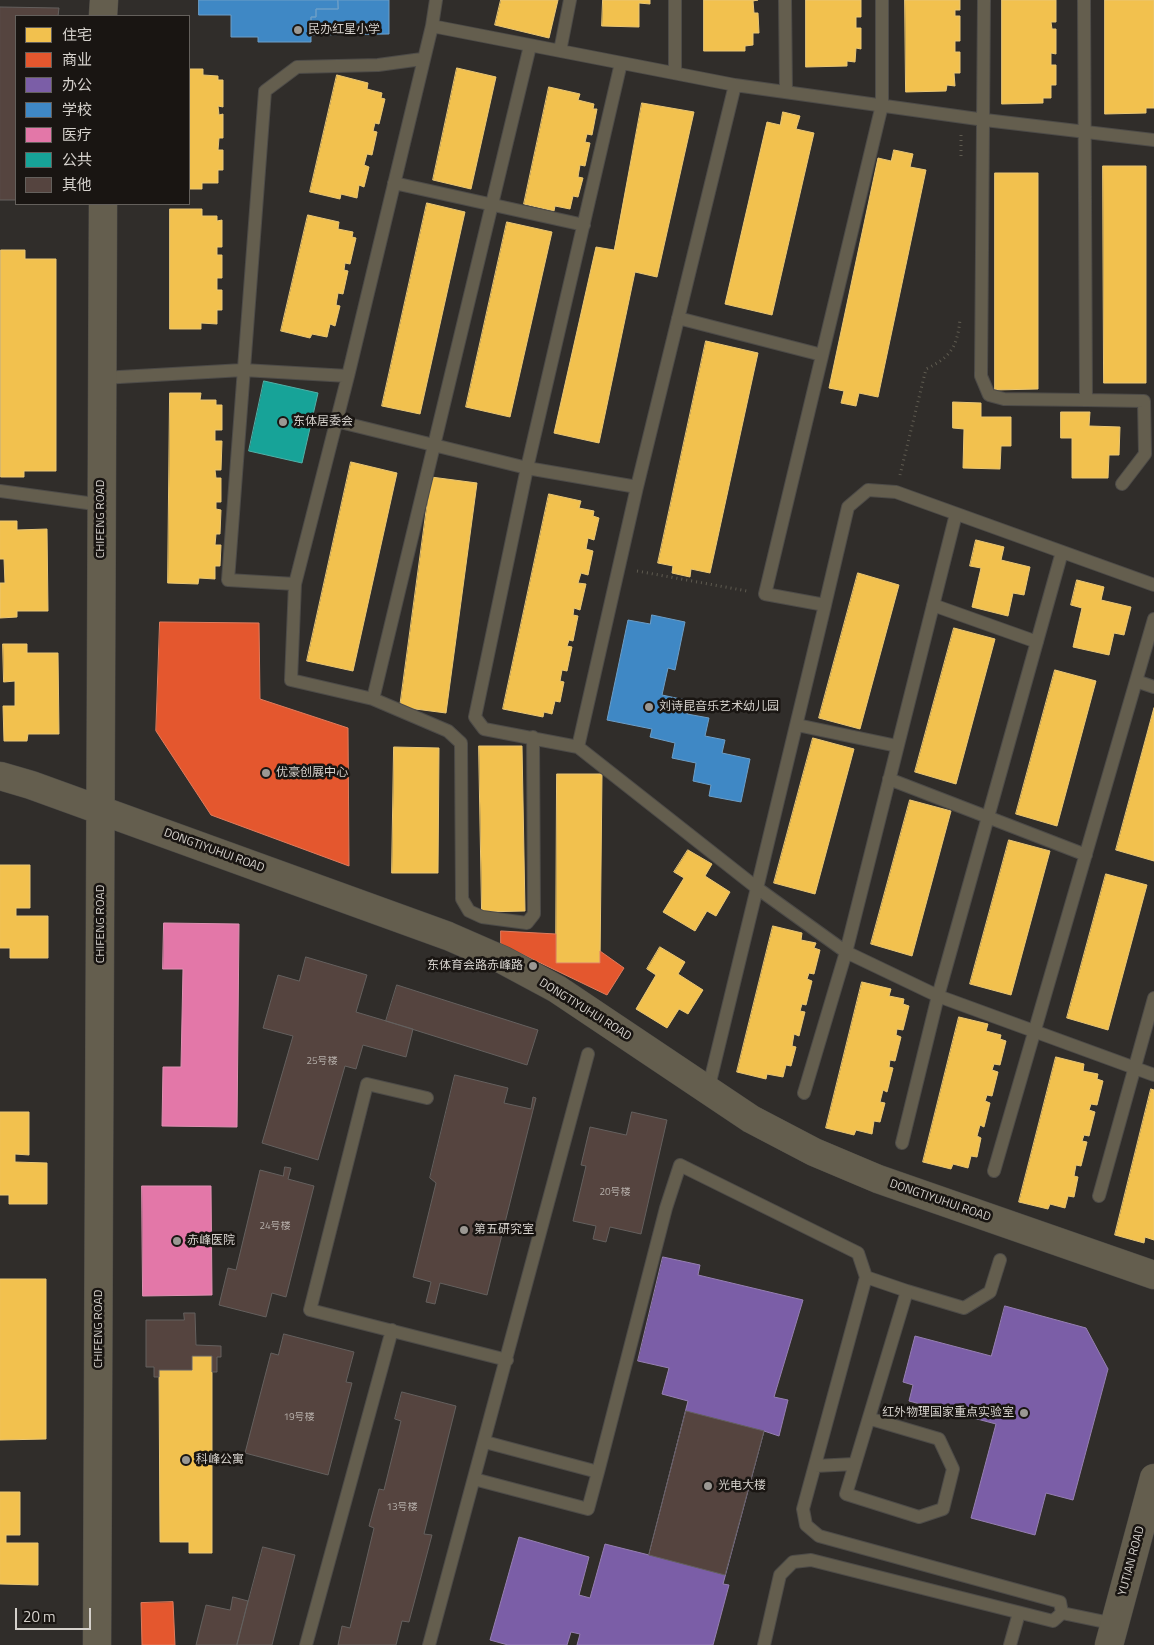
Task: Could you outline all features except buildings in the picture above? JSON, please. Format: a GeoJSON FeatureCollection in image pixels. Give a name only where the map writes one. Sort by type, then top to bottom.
{"type":"FeatureCollection","features":[{"type":"Feature","properties":{"kind":"street"},"geometry":{"type":"LineString","coordinates":[[103,15],[104,0]]}},
{"type":"Feature","properties":{"kind":"street","name":"CHIFENG ROAD"},"geometry":{"type":"LineString","coordinates":[[97,1645],[103,205]]}},
{"type":"Feature","properties":{"kind":"street","name":"DONGTIYUHUI ROAD"},"geometry":{"type":"LineString","coordinates":[[0,776],[31,785],[448,936],[503,960],[556,989],[759,1123],[814,1152],[878,1180],[1154,1275]]}},
{"type":"Feature","properties":{"kind":"street","name":"YUTIAN ROAD"},"geometry":{"type":"LineString","coordinates":[[1112,1635],[1154,1478]]}},
{"type":"Feature","properties":{"kind":"lane"},"geometry":{"type":"LineString","coordinates":[[436,0],[432,26],[422,59],[348,376],[295,584],[291,680],[373,699],[448,731],[461,743],[462,899],[469,911],[482,917],[527,923],[534,914],[533,737]]}},
{"type":"Feature","properties":{"kind":"lane"},"geometry":{"type":"LineString","coordinates":[[560,51],[570,0]]}},
{"type":"Feature","properties":{"kind":"lane"},"geometry":{"type":"LineString","coordinates":[[675,0],[675,73]]}},
{"type":"Feature","properties":{"kind":"lane"},"geometry":{"type":"LineString","coordinates":[[785,0],[786,92]]}},
{"type":"Feature","properties":{"kind":"lane"},"geometry":{"type":"LineString","coordinates":[[825,605],[765,594],[882,106],[882,0]]}},
{"type":"Feature","properties":{"kind":"lane"},"geometry":{"type":"LineString","coordinates":[[984,0],[985,120],[981,376],[989,395],[1004,399],[1149,402],[1146,454],[1122,484]]}},
{"type":"Feature","properties":{"kind":"lane"},"geometry":{"type":"LineString","coordinates":[[1084,0],[1086,400]]}},
{"type":"Feature","properties":{"kind":"lane"},"geometry":{"type":"LineString","coordinates":[[432,26],[734,85],[985,120],[1154,140]]}},
{"type":"Feature","properties":{"kind":"lane"},"geometry":{"type":"LineString","coordinates":[[373,699],[432,446],[530,46]]}},
{"type":"Feature","properties":{"kind":"lane"},"geometry":{"type":"LineString","coordinates":[[295,584],[228,580],[265,91],[297,66],[378,65],[422,59]]}},
{"type":"Feature","properties":{"kind":"lane"},"geometry":{"type":"LineString","coordinates":[[621,63],[528,468],[475,717],[484,729],[578,747],[757,888],[846,952],[938,996],[1154,1075]]}},
{"type":"Feature","properties":{"kind":"lane"},"geometry":{"type":"LineString","coordinates":[[578,747],[637,487],[734,85]]}},
{"type":"Feature","properties":{"kind":"lane"},"geometry":{"type":"LineString","coordinates":[[394,183],[584,225]]}},
{"type":"Feature","properties":{"kind":"lane"},"geometry":{"type":"LineString","coordinates":[[678,318],[822,354]]}},
{"type":"Feature","properties":{"kind":"lane"},"geometry":{"type":"LineString","coordinates":[[102,378],[243,370],[348,376]]}},
{"type":"Feature","properties":{"kind":"lane"},"geometry":{"type":"LineString","coordinates":[[336,421],[528,468],[637,487]]}},
{"type":"Feature","properties":{"kind":"lane"},"geometry":{"type":"LineString","coordinates":[[0,490],[102,505]]}},
{"type":"Feature","properties":{"kind":"lane"},"geometry":{"type":"LineString","coordinates":[[708,1090],[848,507],[868,490],[896,492],[1154,585]]}},
{"type":"Feature","properties":{"kind":"lane"},"geometry":{"type":"LineString","coordinates":[[804,1093],[846,952],[956,514]]}},
{"type":"Feature","properties":{"kind":"lane"},"geometry":{"type":"LineString","coordinates":[[902,1143],[938,996],[1062,552]]}},
{"type":"Feature","properties":{"kind":"lane"},"geometry":{"type":"LineString","coordinates":[[933,605],[1037,642]]}},
{"type":"Feature","properties":{"kind":"lane"},"geometry":{"type":"LineString","coordinates":[[994,1171],[1036,1032],[1154,619]]}},
{"type":"Feature","properties":{"kind":"lane"},"geometry":{"type":"LineString","coordinates":[[1136,681],[1154,687]]}},
{"type":"Feature","properties":{"kind":"lane"},"geometry":{"type":"LineString","coordinates":[[797,725],[897,746]]}},
{"type":"Feature","properties":{"kind":"lane"},"geometry":{"type":"LineString","coordinates":[[889,779],[1086,855]]}},
{"type":"Feature","properties":{"kind":"lane"},"geometry":{"type":"LineString","coordinates":[[1100,1196],[1154,998]]}},
{"type":"Feature","properties":{"kind":"lane"},"geometry":{"type":"LineString","coordinates":[[429,1645],[588,1054]]}},
{"type":"Feature","properties":{"kind":"lane"},"geometry":{"type":"LineString","coordinates":[[427,1098],[367,1084],[310,1310],[507,1360]]}},
{"type":"Feature","properties":{"kind":"lane"},"geometry":{"type":"LineString","coordinates":[[474,1479],[588,1509],[666,1208],[680,1166],[858,1253],[866,1277],[804,1508],[806,1524],[819,1536],[1060,1602],[1062,1613]]}},
{"type":"Feature","properties":{"kind":"lane"},"geometry":{"type":"LineString","coordinates":[[866,1277],[907,1292],[964,1308],[990,1292],[1000,1260]]}},
{"type":"Feature","properties":{"kind":"lane"},"geometry":{"type":"LineString","coordinates":[[871,1418],[939,1439],[953,1469],[943,1509],[918,1517],[846,1494],[854,1464],[871,1418],[907,1292]]}},
{"type":"Feature","properties":{"kind":"lane"},"geometry":{"type":"LineString","coordinates":[[306,1645],[392,1330]]}},
{"type":"Feature","properties":{"kind":"lane"},"geometry":{"type":"LineString","coordinates":[[485,1442],[598,1472]]}},
{"type":"Feature","properties":{"kind":"lane"},"geometry":{"type":"LineString","coordinates":[[815,1466],[854,1464]]}},
{"type":"Feature","properties":{"kind":"lane"},"geometry":{"type":"LineString","coordinates":[[764,1645],[780,1575],[792,1562],[811,1560],[1054,1621],[1062,1613]]}},
{"type":"Feature","properties":{"kind":"lane"},"geometry":{"type":"LineString","coordinates":[[1010,1645],[1019,1612]]}},
{"type":"Feature","properties":{"kind":"lane"},"geometry":{"type":"LineString","coordinates":[[1062,1613],[1112,1635]]}},
{"type":"Feature","properties":{"kind":"path"},"geometry":{"type":"LineString","coordinates":[[961,116],[961,166]]}},
{"type":"Feature","properties":{"kind":"path"},"geometry":{"type":"LineString","coordinates":[[896,492],[926,369],[942,362],[958,341],[961,313]]}},
{"type":"Feature","properties":{"kind":"path"},"geometry":{"type":"LineString","coordinates":[[619,567],[765,594]]}},
{"type":"Feature","properties":{"kind":"place","name":"民办红星小学"},"geometry":{"type":"Point","coordinates":[298,30]}},
{"type":"Feature","properties":{"kind":"place","name":"东体居委会"},"geometry":{"type":"Point","coordinates":[283,422]}},
{"type":"Feature","properties":{"kind":"place","name":"刘诗昆音乐艺术幼儿园"},"geometry":{"type":"Point","coordinates":[649,707]}},
{"type":"Feature","properties":{"kind":"place","name":"优豪创展中心"},"geometry":{"type":"Point","coordinates":[266,773]}},
{"type":"Feature","properties":{"kind":"place","name":"东体育会路赤峰路"},"geometry":{"type":"Point","coordinates":[533,966]}},
{"type":"Feature","properties":{"kind":"place","name":"第五研究室"},"geometry":{"type":"Point","coordinates":[464,1230]}},
{"type":"Feature","properties":{"kind":"place","name":"赤峰医院"},"geometry":{"type":"Point","coordinates":[177,1241]}},
{"type":"Feature","properties":{"kind":"place","name":"红外物理国家重点实验室"},"geometry":{"type":"Point","coordinates":[1024,1413]}},
{"type":"Feature","properties":{"kind":"place","name":"科峰公寓"},"geometry":{"type":"Point","coordinates":[186,1460]}},
{"type":"Feature","properties":{"kind":"place","name":"光电大楼"},"geometry":{"type":"Point","coordinates":[708,1486]}}]}
